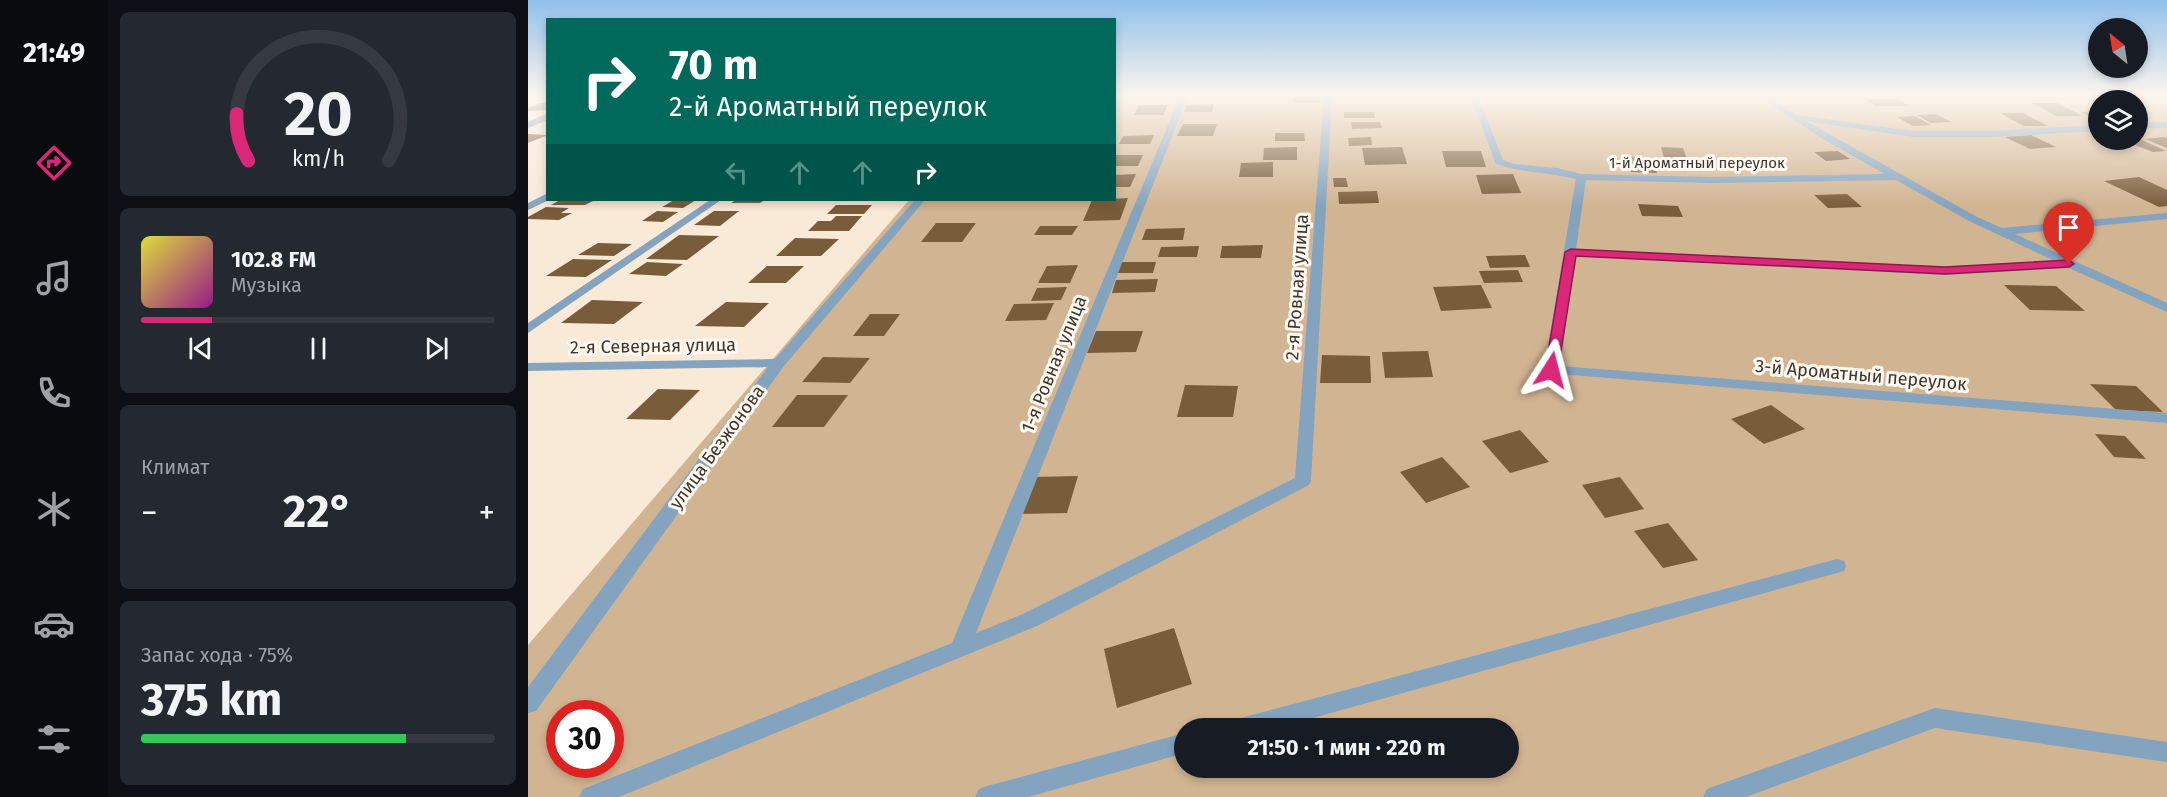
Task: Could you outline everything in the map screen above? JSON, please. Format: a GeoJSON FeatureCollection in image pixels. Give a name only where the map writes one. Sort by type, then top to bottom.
{"type":"FeatureCollection","features":[{"type":"Feature","properties":{"kind":"street","name":"1-я Ровная улица"},"geometry":{"type":"LineString","coordinates":[[960,648],[1169,133]]}},
{"type":"Feature","properties":{"kind":"street","name":"2-я Ровная улица"},"geometry":{"type":"LineString","coordinates":[[960,648],[1030,620],[1303,481],[1326,133]]}},
{"type":"Feature","properties":{"kind":"street","name":"1-й Ароматный переулок"},"geometry":{"type":"LineString","coordinates":[[1488,133],[1498,162],[1513,167],[1557,171],[1581,177],[1712,180],[1897,177]]}},
{"type":"Feature","properties":{"kind":"street"},"geometry":{"type":"LineString","coordinates":[[1821,133],[1999,232],[2167,308]]}},
{"type":"Feature","properties":{"kind":"street"},"geometry":{"type":"LineString","coordinates":[[1908,133],[2006,133]]}},
{"type":"Feature","properties":{"kind":"street"},"geometry":{"type":"LineString","coordinates":[[1581,177],[1571,252],[1945,271],[2069,264]]}},
{"type":"Feature","properties":{"kind":"street"},"geometry":{"type":"LineString","coordinates":[[528,207],[546,197]]}},
{"type":"Feature","properties":{"kind":"street"},"geometry":{"type":"LineString","coordinates":[[528,329],[715,201]]}},
{"type":"Feature","properties":{"kind":"street","name":"улица Безжонова"},"geometry":{"type":"LineString","coordinates":[[528,705],[779,363],[920,201]]}},
{"type":"Feature","properties":{"kind":"street"},"geometry":{"type":"LineString","coordinates":[[1999,232],[2167,216]]}},
{"type":"Feature","properties":{"kind":"street","name":"3-й Ароматный переулок"},"geometry":{"type":"LineString","coordinates":[[1571,252],[1551,370],[2167,418]]}},
{"type":"Feature","properties":{"kind":"street","name":"2-я Северная улица"},"geometry":{"type":"LineString","coordinates":[[528,367],[779,363]]}},
{"type":"Feature","properties":{"kind":"street"},"geometry":{"type":"LineString","coordinates":[[1277,718],[1837,566]]}},
{"type":"Feature","properties":{"kind":"street"},"geometry":{"type":"LineString","coordinates":[[591,797],[960,648]]}},
{"type":"Feature","properties":{"kind":"street"},"geometry":{"type":"LineString","coordinates":[[1715,797],[1935,718],[2167,752]]}},
{"type":"Feature","properties":{"kind":"street"},"geometry":{"type":"LineString","coordinates":[[987,797],[1174,746]]}},
{"type":"Feature","properties":{"kind":"shaded area"},"geometry":{"type":"Polygon","coordinates":[[[1116,133],[2088,133],[2088,150],[2148,150],[2148,133],[2167,133],[2167,797],[528,797],[528,645],[908,201],[1116,201],[1116,133]]]}},
{"type":"Feature","properties":{"kind":"building"},"geometry":{"type":"Polygon","coordinates":[[[1178,133],[1214,133],[1213,136],[1177,136],[1178,133]]]}},
{"type":"Feature","properties":{"kind":"building"},"geometry":{"type":"Polygon","coordinates":[[[1275,133],[1304,133],[1305,141],[1275,141],[1275,133]]]}},
{"type":"Feature","properties":{"kind":"building"},"geometry":{"type":"Polygon","coordinates":[[[528,134],[546,135],[546,136],[528,143],[528,134]]]}},
{"type":"Feature","properties":{"kind":"building"},"geometry":{"type":"Polygon","coordinates":[[[1154,135],[1150,144],[1119,144],[1123,136],[1154,135]]]}},
{"type":"Feature","properties":{"kind":"building"},"geometry":{"type":"Polygon","coordinates":[[[2031,135],[2056,147],[2030,149],[2005,137],[2031,135]]]}},
{"type":"Feature","properties":{"kind":"building"},"geometry":{"type":"Polygon","coordinates":[[[1371,137],[1372,145],[1349,146],[1348,138],[1371,137]]]}},
{"type":"Feature","properties":{"kind":"building"},"geometry":{"type":"Polygon","coordinates":[[[2167,138],[2167,148],[2148,140],[2167,138]]]}},
{"type":"Feature","properties":{"kind":"building"},"geometry":{"type":"Polygon","coordinates":[[[2148,143],[2166,151],[2148,150],[2148,143]]]}},
{"type":"Feature","properties":{"kind":"building"},"geometry":{"type":"Polygon","coordinates":[[[1297,147],[1297,160],[1263,160],[1264,148],[1297,147]]]}},
{"type":"Feature","properties":{"kind":"building"},"geometry":{"type":"Polygon","coordinates":[[[1402,147],[1407,164],[1365,165],[1362,148],[1402,147]]]}},
{"type":"Feature","properties":{"kind":"building"},"geometry":{"type":"Polygon","coordinates":[[[1661,147],[1683,148],[1687,159],[1664,158],[1661,147]]]}},
{"type":"Feature","properties":{"kind":"building"},"geometry":{"type":"Polygon","coordinates":[[[1442,151],[1481,151],[1486,167],[1446,167],[1442,151]]]}},
{"type":"Feature","properties":{"kind":"building"},"geometry":{"type":"Polygon","coordinates":[[[1838,151],[1850,159],[1826,161],[1814,152],[1838,151]]]}},
{"type":"Feature","properties":{"kind":"building"},"geometry":{"type":"Polygon","coordinates":[[[1116,155],[1143,155],[1138,166],[1116,166],[1116,155]]]}},
{"type":"Feature","properties":{"kind":"building"},"geometry":{"type":"Polygon","coordinates":[[[1626,157],[1652,158],[1657,173],[1631,172],[1626,157]]]}},
{"type":"Feature","properties":{"kind":"building"},"geometry":{"type":"Polygon","coordinates":[[[1273,162],[1273,177],[1239,177],[1241,163],[1273,162]]]}},
{"type":"Feature","properties":{"kind":"building"},"geometry":{"type":"Polygon","coordinates":[[[1136,174],[1130,187],[1116,187],[1116,175],[1136,174]]]}},
{"type":"Feature","properties":{"kind":"building"},"geometry":{"type":"Polygon","coordinates":[[[1513,174],[1521,193],[1482,194],[1476,175],[1513,174]]]}},
{"type":"Feature","properties":{"kind":"building"},"geometry":{"type":"Polygon","coordinates":[[[2139,177],[2167,190],[2167,206],[2159,207],[2104,181],[2139,177]]]}},
{"type":"Feature","properties":{"kind":"building"},"geometry":{"type":"Polygon","coordinates":[[[1333,178],[1346,178],[1348,187],[1334,187],[1333,178]]]}},
{"type":"Feature","properties":{"kind":"building"},"geometry":{"type":"Polygon","coordinates":[[[1377,191],[1379,203],[1339,204],[1338,192],[1377,191]]]}},
{"type":"Feature","properties":{"kind":"building"},"geometry":{"type":"Polygon","coordinates":[[[1847,194],[1862,207],[1828,208],[1814,195],[1847,194]]]}},
{"type":"Feature","properties":{"kind":"building"},"geometry":{"type":"Polygon","coordinates":[[[1128,198],[1120,220],[1083,221],[1092,201],[1116,201],[1116,199],[1128,198]]]}},
{"type":"Feature","properties":{"kind":"building"},"geometry":{"type":"Polygon","coordinates":[[[558,201],[593,201],[585,205],[551,205],[558,201]]]}},
{"type":"Feature","properties":{"kind":"building"},"geometry":{"type":"Polygon","coordinates":[[[672,201],[694,201],[683,208],[662,207],[672,201]]]}},
{"type":"Feature","properties":{"kind":"building"},"geometry":{"type":"Polygon","coordinates":[[[734,201],[763,201],[760,203],[731,203],[734,201]]]}},
{"type":"Feature","properties":{"kind":"building"},"geometry":{"type":"Polygon","coordinates":[[[1638,204],[1678,206],[1683,217],[1642,216],[1638,204]]]}},
{"type":"Feature","properties":{"kind":"building"},"geometry":{"type":"Polygon","coordinates":[[[836,205],[872,205],[864,214],[827,214],[836,205]]]}},
{"type":"Feature","properties":{"kind":"building"},"geometry":{"type":"Polygon","coordinates":[[[546,207],[569,208],[561,213],[572,213],[559,220],[528,219],[546,207]]]}},
{"type":"Feature","properties":{"kind":"building"},"geometry":{"type":"Polygon","coordinates":[[[657,211],[678,212],[663,222],[642,221],[657,211]]]}},
{"type":"Feature","properties":{"kind":"building"},"geometry":{"type":"Polygon","coordinates":[[[714,211],[739,211],[720,226],[694,225],[714,211]]]}},
{"type":"Feature","properties":{"kind":"building"},"geometry":{"type":"Polygon","coordinates":[[[836,216],[862,216],[849,231],[808,231],[818,221],[831,221],[836,216]]]}},
{"type":"Feature","properties":{"kind":"building"},"geometry":{"type":"Polygon","coordinates":[[[936,223],[976,223],[962,242],[921,242],[936,223]]]}},
{"type":"Feature","properties":{"kind":"building"},"geometry":{"type":"Polygon","coordinates":[[[1040,226],[1078,226],[1072,235],[1034,235],[1040,226]]]}},
{"type":"Feature","properties":{"kind":"building"},"geometry":{"type":"Polygon","coordinates":[[[1185,228],[1183,240],[1142,240],[1146,229],[1185,228]]]}},
{"type":"Feature","properties":{"kind":"building"},"geometry":{"type":"Polygon","coordinates":[[[679,235],[719,236],[687,260],[646,259],[679,235]]]}},
{"type":"Feature","properties":{"kind":"building"},"geometry":{"type":"Polygon","coordinates":[[[795,238],[839,239],[821,256],[776,256],[795,238]]]}},
{"type":"Feature","properties":{"kind":"building"},"geometry":{"type":"Polygon","coordinates":[[[598,243],[632,244],[614,256],[578,255],[598,243]]]}},
{"type":"Feature","properties":{"kind":"building"},"geometry":{"type":"Polygon","coordinates":[[[1263,245],[1261,258],[1220,258],[1222,246],[1263,245]]]}},
{"type":"Feature","properties":{"kind":"building"},"geometry":{"type":"Polygon","coordinates":[[[1199,246],[1197,257],[1158,257],[1161,247],[1199,246]]]}},
{"type":"Feature","properties":{"kind":"building"},"geometry":{"type":"Polygon","coordinates":[[[1525,255],[1530,267],[1490,268],[1486,256],[1525,255]]]}},
{"type":"Feature","properties":{"kind":"building"},"geometry":{"type":"Polygon","coordinates":[[[573,259],[612,260],[586,277],[546,276],[573,259]]]}},
{"type":"Feature","properties":{"kind":"building"},"geometry":{"type":"Polygon","coordinates":[[[647,262],[683,264],[666,276],[629,274],[647,262]]]}},
{"type":"Feature","properties":{"kind":"building"},"geometry":{"type":"Polygon","coordinates":[[[1117,262],[1156,262],[1153,273],[1113,273],[1117,262]]]}},
{"type":"Feature","properties":{"kind":"building"},"geometry":{"type":"Polygon","coordinates":[[[1078,265],[1070,283],[1038,283],[1047,266],[1078,265]]]}},
{"type":"Feature","properties":{"kind":"building"},"geometry":{"type":"Polygon","coordinates":[[[767,266],[804,266],[786,283],[748,283],[767,266]]]}},
{"type":"Feature","properties":{"kind":"building"},"geometry":{"type":"Polygon","coordinates":[[[1518,270],[1523,282],[1484,283],[1479,271],[1518,270]]]}},
{"type":"Feature","properties":{"kind":"building"},"geometry":{"type":"Polygon","coordinates":[[[1158,279],[1155,292],[1112,293],[1116,280],[1158,279]]]}},
{"type":"Feature","properties":{"kind":"building"},"geometry":{"type":"Polygon","coordinates":[[[1481,285],[1492,308],[1441,311],[1433,287],[1481,285]]]}},
{"type":"Feature","properties":{"kind":"building"},"geometry":{"type":"Polygon","coordinates":[[[2004,285],[2056,286],[2085,311],[2030,310],[2004,285]]]}},
{"type":"Feature","properties":{"kind":"building"},"geometry":{"type":"Polygon","coordinates":[[[1067,287],[1061,300],[1031,301],[1037,288],[1067,287]]]}},
{"type":"Feature","properties":{"kind":"building"},"geometry":{"type":"Polygon","coordinates":[[[592,300],[643,302],[614,324],[561,323],[592,300]]]}},
{"type":"Feature","properties":{"kind":"building"},"geometry":{"type":"Polygon","coordinates":[[[726,302],[769,303],[744,327],[695,326],[726,302]]]}},
{"type":"Feature","properties":{"kind":"building"},"geometry":{"type":"Polygon","coordinates":[[[1054,303],[1046,320],[1005,321],[1014,304],[1054,303]]]}},
{"type":"Feature","properties":{"kind":"building"},"geometry":{"type":"Polygon","coordinates":[[[870,314],[900,314],[884,336],[853,336],[870,314]]]}},
{"type":"Feature","properties":{"kind":"building"},"geometry":{"type":"Polygon","coordinates":[[[1096,331],[1143,331],[1136,352],[1087,353],[1096,331]]]}},
{"type":"Feature","properties":{"kind":"building"},"geometry":{"type":"Polygon","coordinates":[[[1428,351],[1433,377],[1385,378],[1382,352],[1428,351]]]}},
{"type":"Feature","properties":{"kind":"building"},"geometry":{"type":"Polygon","coordinates":[[[1322,355],[1370,356],[1371,383],[1320,383],[1322,355]]]}},
{"type":"Feature","properties":{"kind":"building"},"geometry":{"type":"Polygon","coordinates":[[[823,357],[870,358],[850,383],[802,382],[823,357]]]}},
{"type":"Feature","properties":{"kind":"building"},"geometry":{"type":"Polygon","coordinates":[[[2090,384],[2136,386],[2163,412],[2116,410],[2090,384]]]}},
{"type":"Feature","properties":{"kind":"building"},"geometry":{"type":"Polygon","coordinates":[[[1185,385],[1238,386],[1233,417],[1177,417],[1185,385]]]}},
{"type":"Feature","properties":{"kind":"building"},"geometry":{"type":"Polygon","coordinates":[[[658,389],[700,390],[670,420],[626,419],[658,389]]]}},
{"type":"Feature","properties":{"kind":"building"},"geometry":{"type":"Polygon","coordinates":[[[797,395],[848,395],[824,427],[772,427],[797,395]]]}},
{"type":"Feature","properties":{"kind":"building"},"geometry":{"type":"Polygon","coordinates":[[[1771,405],[1805,429],[1764,444],[1731,419],[1771,405]]]}},
{"type":"Feature","properties":{"kind":"building"},"geometry":{"type":"Polygon","coordinates":[[[1520,430],[1549,462],[1510,473],[1482,441],[1520,430]]]}},
{"type":"Feature","properties":{"kind":"building"},"geometry":{"type":"Polygon","coordinates":[[[2095,434],[2125,436],[2146,459],[2114,457],[2095,434]]]}},
{"type":"Feature","properties":{"kind":"building"},"geometry":{"type":"Polygon","coordinates":[[[1442,457],[1470,487],[1426,503],[1400,472],[1442,457]]]}},
{"type":"Feature","properties":{"kind":"building"},"geometry":{"type":"Polygon","coordinates":[[[1078,476],[1067,513],[1019,514],[1033,477],[1078,476]]]}},
{"type":"Feature","properties":{"kind":"building"},"geometry":{"type":"Polygon","coordinates":[[[1620,477],[1644,509],[1605,518],[1582,485],[1620,477]]]}},
{"type":"Feature","properties":{"kind":"building"},"geometry":{"type":"Polygon","coordinates":[[[1668,523],[1698,560],[1663,568],[1634,531],[1668,523]]]}},
{"type":"Feature","properties":{"kind":"building"},"geometry":{"type":"Polygon","coordinates":[[[1174,628],[1192,684],[1117,708],[1104,649],[1174,628]]]}},
{"type":"Feature","properties":{"kind":"route"},"geometry":{"type":"LineString","coordinates":[[1551,370],[1571,252],[1945,271],[2069,264]]}}]}
